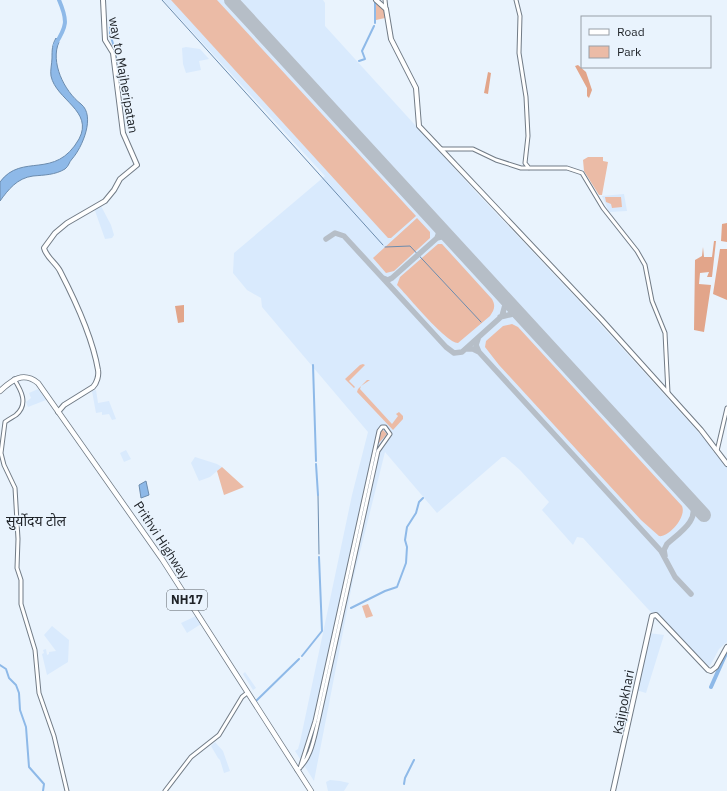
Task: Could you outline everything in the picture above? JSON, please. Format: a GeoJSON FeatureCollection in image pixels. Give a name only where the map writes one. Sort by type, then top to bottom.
{"type":"FeatureCollection","features":[{"type":"Feature","properties":{"kind":"highway","name":"Prithvi Highway"},"geometry":{"type":"LineString","coordinates":[[14,379],[24,377],[35,381],[58,412],[162,559],[311,791]]}},
{"type":"Feature","properties":{"kind":"highway"},"geometry":{"type":"LineString","coordinates":[[0,391],[14,379]]}},
{"type":"Feature","properties":{"kind":"main road","name":"way to Majheripatan"},"geometry":{"type":"LineString","coordinates":[[58,412],[64,405],[96,384],[98,371],[91,346],[75,304],[59,270],[44,248],[55,233],[67,223],[105,201],[114,190],[120,179],[137,165],[123,133],[113,53],[105,40],[103,0]]}},
{"type":"Feature","properties":{"kind":"main road"},"geometry":{"type":"LineString","coordinates":[[376,0],[386,9],[391,39],[404,61],[416,88],[419,126],[562,278],[701,430],[727,464]]}},
{"type":"Feature","properties":{"kind":"main road","name":"Kajipokhari"},"geometry":{"type":"LineString","coordinates":[[613,791],[652,616],[656,615],[704,666],[711,671],[716,667],[727,647]]}},
{"type":"Feature","properties":{"kind":"street"},"geometry":{"type":"LineString","coordinates":[[385,0],[386,9]]}},
{"type":"Feature","properties":{"kind":"street"},"geometry":{"type":"LineString","coordinates":[[516,0],[520,16],[519,53],[527,104],[528,136],[525,163],[529,168]]}},
{"type":"Feature","properties":{"kind":"street"},"geometry":{"type":"LineString","coordinates":[[440,149],[473,149],[496,160],[521,168],[567,168],[582,173],[603,208],[637,251],[644,265],[652,301],[665,333],[668,395]]}},
{"type":"Feature","properties":{"kind":"street"},"geometry":{"type":"LineString","coordinates":[[14,379],[22,393],[23,402],[21,410],[5,422],[1,453],[4,465],[15,488],[18,539],[17,568],[21,580],[21,604],[34,650],[39,694],[54,736],[68,791]]}},
{"type":"Feature","properties":{"kind":"street"},"geometry":{"type":"LineString","coordinates":[[717,452],[727,408]]}},
{"type":"Feature","properties":{"kind":"street"},"geometry":{"type":"LineString","coordinates":[[382,427],[385,427],[390,434],[378,451],[318,722],[307,758],[298,769],[315,721],[379,431],[382,427]]}},
{"type":"Feature","properties":{"kind":"street"},"geometry":{"type":"LineString","coordinates":[[165,791],[178,777],[191,757],[220,733],[242,697],[247,693]]}},
{"type":"Feature","properties":{"kind":"shaded area"},"geometry":{"type":"Polygon","coordinates":[[[163,0],[323,0],[325,3],[325,26],[710,445],[712,450],[727,467],[727,642],[719,649],[710,666],[704,665],[656,612],[652,613],[647,608],[583,538],[577,537],[573,545],[542,510],[549,502],[520,470],[505,457],[502,457],[437,513],[385,452],[353,580],[314,781],[295,751],[298,749],[300,742],[352,495],[368,432],[262,307],[261,298],[247,290],[233,273],[234,253],[325,176],[163,0]]]}},
{"type":"Feature","properties":{"kind":"shaded area"},"geometry":{"type":"Polygon","coordinates":[[[186,47],[200,49],[209,59],[199,61],[201,70],[186,73],[183,64],[182,48],[186,47]]]}},
{"type":"Feature","properties":{"kind":"shaded area"},"geometry":{"type":"Polygon","coordinates":[[[578,65],[586,72],[592,90],[589,98],[587,96],[587,88],[575,66],[578,65]]]}},
{"type":"Feature","properties":{"kind":"shaded area"},"geometry":{"type":"Polygon","coordinates":[[[488,72],[491,73],[488,94],[484,93],[488,72]]]}},
{"type":"Feature","properties":{"kind":"shaded area"},"geometry":{"type":"Polygon","coordinates":[[[624,194],[627,211],[609,212],[602,196],[624,194]]]}},
{"type":"Feature","properties":{"kind":"shaded area"},"geometry":{"type":"Polygon","coordinates":[[[101,206],[111,225],[114,235],[112,238],[105,239],[94,208],[101,206]]]}},
{"type":"Feature","properties":{"kind":"shaded area"},"geometry":{"type":"Polygon","coordinates":[[[727,223],[727,242],[721,241],[722,224],[727,223]]]}},
{"type":"Feature","properties":{"kind":"shaded area"},"geometry":{"type":"Polygon","coordinates":[[[714,241],[716,241],[712,277],[707,277],[709,272],[700,273],[699,284],[711,285],[704,332],[694,330],[695,260],[702,256],[703,247],[704,257],[712,257],[714,241]]]}},
{"type":"Feature","properties":{"kind":"shaded area"},"geometry":{"type":"Polygon","coordinates":[[[720,249],[727,249],[727,300],[713,294],[720,249]]]}},
{"type":"Feature","properties":{"kind":"shaded area"},"geometry":{"type":"Polygon","coordinates":[[[184,305],[184,322],[178,323],[175,306],[184,305]]]}},
{"type":"Feature","properties":{"kind":"shaded area"},"geometry":{"type":"Polygon","coordinates":[[[38,389],[46,400],[28,407],[26,402],[31,398],[29,393],[38,389]]]}},
{"type":"Feature","properties":{"kind":"shaded area"},"geometry":{"type":"Polygon","coordinates":[[[96,390],[98,403],[109,401],[116,419],[112,420],[109,414],[102,415],[102,412],[96,413],[92,391],[96,390]]]}},
{"type":"Feature","properties":{"kind":"shaded area"},"geometry":{"type":"Polygon","coordinates":[[[126,450],[131,459],[124,462],[120,453],[126,450]]]}},
{"type":"Feature","properties":{"kind":"shaded area"},"geometry":{"type":"Polygon","coordinates":[[[195,457],[222,467],[210,477],[199,481],[191,463],[195,457]]]}},
{"type":"Feature","properties":{"kind":"shaded area"},"geometry":{"type":"Polygon","coordinates":[[[196,616],[201,624],[187,633],[181,623],[196,616]]]}},
{"type":"Feature","properties":{"kind":"shaded area"},"geometry":{"type":"Polygon","coordinates":[[[52,626],[69,640],[68,662],[47,675],[42,654],[44,653],[43,650],[46,649],[47,655],[49,652],[56,651],[44,635],[52,626]]]}},
{"type":"Feature","properties":{"kind":"shaded area"},"geometry":{"type":"Polygon","coordinates":[[[649,633],[664,635],[646,693],[636,690],[649,633]]]}},
{"type":"Feature","properties":{"kind":"shaded area"},"geometry":{"type":"Polygon","coordinates":[[[245,672],[256,688],[253,690],[243,674],[245,672]]]}},
{"type":"Feature","properties":{"kind":"shaded area"},"geometry":{"type":"Polygon","coordinates":[[[215,742],[223,751],[230,771],[224,773],[220,760],[211,746],[215,742]]]}},
{"type":"Feature","properties":{"kind":"shaded area"},"geometry":{"type":"Polygon","coordinates":[[[330,780],[349,783],[344,791],[328,791],[326,782],[330,780]]]}},
{"type":"Feature","properties":{"kind":"green space"},"geometry":{"type":"Polygon","coordinates":[[[171,0],[217,0],[416,216],[391,238],[388,238],[171,0]]]}},
{"type":"Feature","properties":{"kind":"green space"},"geometry":{"type":"Polygon","coordinates":[[[376,3],[384,10],[385,18],[376,20],[376,3]]]}},
{"type":"Feature","properties":{"kind":"green space"},"geometry":{"type":"Polygon","coordinates":[[[588,157],[603,157],[603,161],[608,162],[602,195],[599,195],[584,171],[583,160],[588,157]]]}},
{"type":"Feature","properties":{"kind":"green space"},"geometry":{"type":"Polygon","coordinates":[[[605,197],[621,197],[622,207],[612,208],[611,204],[606,202],[605,197]]]}},
{"type":"Feature","properties":{"kind":"green space"},"geometry":{"type":"Polygon","coordinates":[[[417,218],[430,232],[430,238],[394,271],[386,273],[373,258],[417,218]]]}},
{"type":"Feature","properties":{"kind":"green space"},"geometry":{"type":"Polygon","coordinates":[[[438,244],[442,244],[492,299],[494,304],[490,316],[458,343],[452,341],[436,327],[397,285],[400,277],[438,244]]]}},
{"type":"Feature","properties":{"kind":"green space"},"geometry":{"type":"Polygon","coordinates":[[[512,324],[518,327],[682,506],[682,516],[671,531],[667,534],[659,536],[641,520],[499,365],[485,347],[486,341],[503,326],[512,324]]]}},
{"type":"Feature","properties":{"kind":"green space"},"geometry":{"type":"Polygon","coordinates":[[[363,364],[365,365],[349,381],[355,387],[354,388],[345,379],[363,364]]]}},
{"type":"Feature","properties":{"kind":"green space"},"geometry":{"type":"Polygon","coordinates":[[[361,386],[360,389],[392,424],[398,416],[396,414],[399,412],[403,416],[403,419],[393,430],[357,392],[361,386]]]}},
{"type":"Feature","properties":{"kind":"green space"},"geometry":{"type":"Polygon","coordinates":[[[382,429],[387,434],[378,444],[380,431],[382,429]]]}},
{"type":"Feature","properties":{"kind":"green space"},"geometry":{"type":"Polygon","coordinates":[[[222,467],[244,487],[224,495],[217,471],[222,467]]]}},
{"type":"Feature","properties":{"kind":"green space"},"geometry":{"type":"Polygon","coordinates":[[[368,604],[373,616],[366,618],[362,606],[368,604]]]}},
{"type":"Feature","properties":{"kind":"water"},"geometry":{"type":"Polygon","coordinates":[[[56,38],[59,42],[56,58],[60,76],[69,92],[85,109],[87,116],[86,132],[80,147],[65,169],[53,174],[33,176],[22,179],[10,189],[0,201],[0,182],[9,173],[28,166],[49,163],[60,159],[70,152],[79,139],[82,129],[82,121],[78,113],[54,84],[51,76],[52,48],[56,38]]]}},
{"type":"Feature","properties":{"kind":"water"},"geometry":{"type":"Polygon","coordinates":[[[146,481],[149,495],[141,498],[139,485],[146,481]]]}},
{"type":"Feature","properties":{"kind":"waterway"},"geometry":{"type":"LineString","coordinates":[[55,45],[62,33],[65,23],[64,13],[59,0]]}},
{"type":"Feature","properties":{"kind":"waterway"},"geometry":{"type":"LineString","coordinates":[[162,0],[383,245]]}},
{"type":"Feature","properties":{"kind":"waterway"},"geometry":{"type":"LineString","coordinates":[[375,0],[375,23]]}},
{"type":"Feature","properties":{"kind":"waterway"},"geometry":{"type":"LineString","coordinates":[[110,25],[110,34],[115,50],[117,70]]}},
{"type":"Feature","properties":{"kind":"waterway"},"geometry":{"type":"LineString","coordinates":[[359,61],[365,59],[362,51],[374,26]]}},
{"type":"Feature","properties":{"kind":"waterway"},"geometry":{"type":"LineString","coordinates":[[117,79],[122,112]]}},
{"type":"Feature","properties":{"kind":"waterway"},"geometry":{"type":"LineString","coordinates":[[385,247],[410,246],[481,322]]}},
{"type":"Feature","properties":{"kind":"waterway"},"geometry":{"type":"LineString","coordinates":[[313,365],[316,461]]}},
{"type":"Feature","properties":{"kind":"waterway"},"geometry":{"type":"LineString","coordinates":[[316,464],[318,495]]}},
{"type":"Feature","properties":{"kind":"waterway"},"geometry":{"type":"LineString","coordinates":[[318,495],[319,554]]}},
{"type":"Feature","properties":{"kind":"waterway"},"geometry":{"type":"LineString","coordinates":[[351,608],[385,591],[397,587],[406,563],[407,547],[405,540],[407,527],[416,513],[419,502],[423,498]]}},
{"type":"Feature","properties":{"kind":"waterway"},"geometry":{"type":"LineString","coordinates":[[302,656],[322,631],[319,557]]}},
{"type":"Feature","properties":{"kind":"waterway"},"geometry":{"type":"LineString","coordinates":[[711,687],[727,651]]}},
{"type":"Feature","properties":{"kind":"waterway"},"geometry":{"type":"LineString","coordinates":[[256,701],[299,659]]}},
{"type":"Feature","properties":{"kind":"waterway"},"geometry":{"type":"LineString","coordinates":[[0,665],[6,669],[9,678],[16,685],[19,693],[20,710],[26,727],[29,767],[44,784],[43,791]]}},
{"type":"Feature","properties":{"kind":"waterway"},"geometry":{"type":"LineString","coordinates":[[404,784],[405,778],[414,760]]}},
{"type":"Feature","properties":{"kind":"taxiway"},"geometry":{"type":"LineString","coordinates":[[383,278],[388,280],[392,278],[437,238],[439,232],[436,224]]}},
{"type":"Feature","properties":{"kind":"taxiway"},"geometry":{"type":"LineString","coordinates":[[326,239],[335,233],[344,236],[446,347],[454,353],[462,352],[502,316],[505,305],[501,294]]}},
{"type":"Feature","properties":{"kind":"taxiway"},"geometry":{"type":"LineString","coordinates":[[437,238],[444,236],[451,240]]}},
{"type":"Feature","properties":{"kind":"taxiway"},"geometry":{"type":"LineString","coordinates":[[500,317],[513,314],[524,319]]}},
{"type":"Feature","properties":{"kind":"taxiway"},"geometry":{"type":"LineString","coordinates":[[466,349],[473,349],[479,352],[476,345],[478,339]]}},
{"type":"Feature","properties":{"kind":"taxiway"},"geometry":{"type":"LineString","coordinates":[[479,352],[661,551],[675,577],[691,594]]}},
{"type":"Feature","properties":{"kind":"taxiway"},"geometry":{"type":"LineString","coordinates":[[665,556],[664,550],[667,544],[683,531],[691,520],[693,514],[691,501]]}},
{"type":"Feature","properties":{"kind":"runway"},"geometry":{"type":"LineString","coordinates":[[231,0],[704,515]]}},
{"type":"Feature","properties":{"kind":"district","name":"सुर्योदय टोल"},"geometry":{"type":"Point","coordinates":[36,521]}}]}
